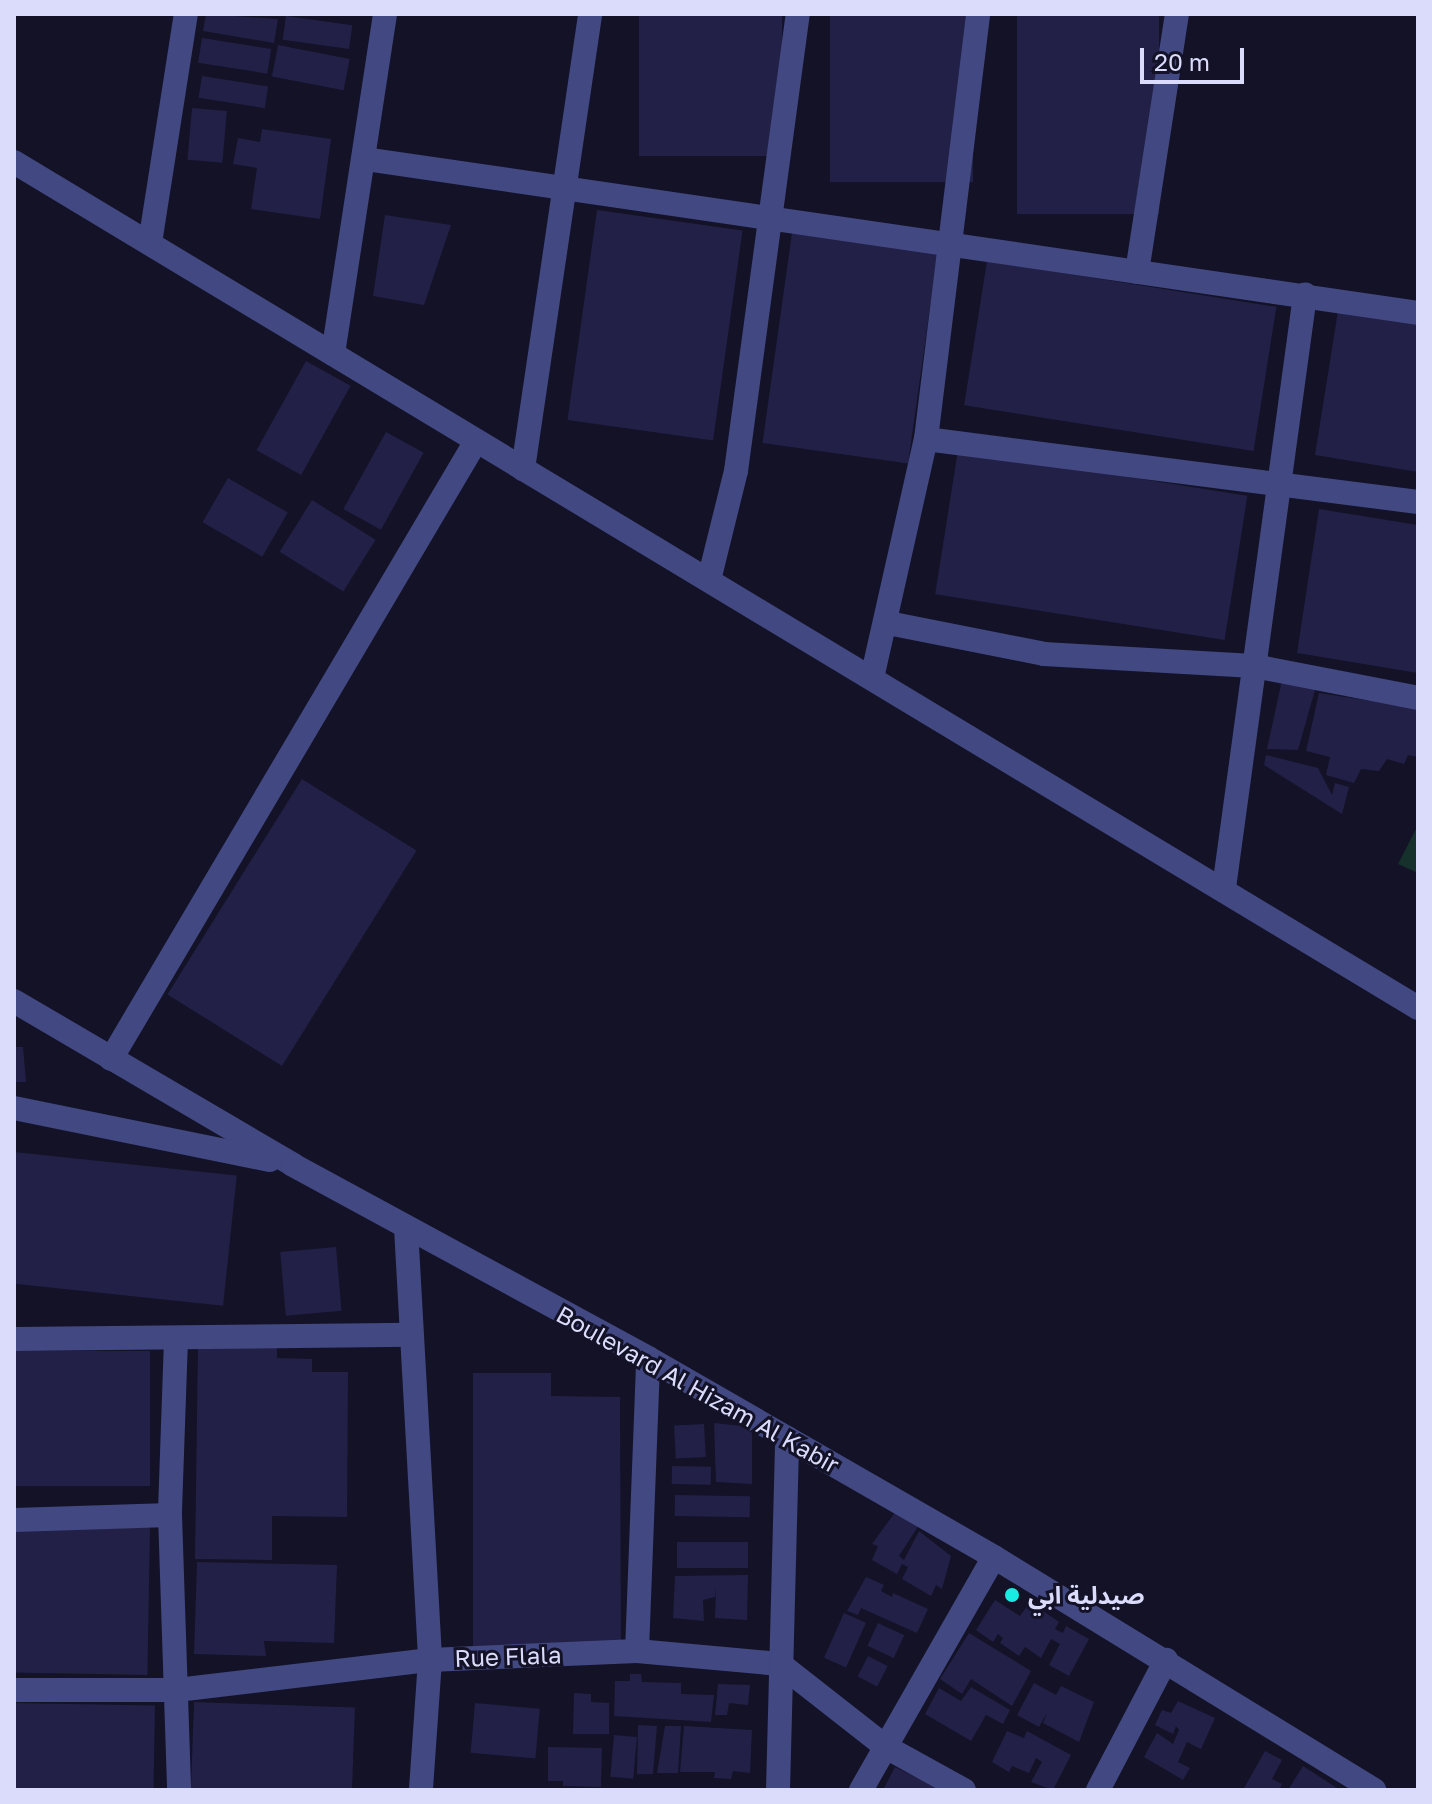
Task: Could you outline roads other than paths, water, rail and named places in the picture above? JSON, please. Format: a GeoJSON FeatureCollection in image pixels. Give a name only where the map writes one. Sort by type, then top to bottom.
{"type":"FeatureCollection","features":[{"type":"Feature","properties":{"kind":"street"},"geometry":{"type":"LineString","coordinates":[[150,243],[186,14]]}},
{"type":"Feature","properties":{"kind":"street"},"geometry":{"type":"LineString","coordinates":[[333,354],[385,14]]}},
{"type":"Feature","properties":{"kind":"street"},"geometry":{"type":"LineString","coordinates":[[523,469],[590,14]]}},
{"type":"Feature","properties":{"kind":"street"},"geometry":{"type":"LineString","coordinates":[[709,580],[736,471],[798,14]]}},
{"type":"Feature","properties":{"kind":"street"},"geometry":{"type":"LineString","coordinates":[[872,678],[888,623],[926,439],[978,14]]}},
{"type":"Feature","properties":{"kind":"street"},"geometry":{"type":"LineString","coordinates":[[1137,272],[1177,14]]}},
{"type":"Feature","properties":{"kind":"street"},"geometry":{"type":"LineString","coordinates":[[365,159],[1418,313]]}},
{"type":"Feature","properties":{"kind":"street"},"geometry":{"type":"LineString","coordinates":[[14,162],[1224,888],[1418,1008]]}},
{"type":"Feature","properties":{"kind":"street"},"geometry":{"type":"LineString","coordinates":[[1224,888],[1305,295]]}},
{"type":"Feature","properties":{"kind":"street"},"geometry":{"type":"LineString","coordinates":[[926,439],[1168,474],[1281,482],[1418,502]]}},
{"type":"Feature","properties":{"kind":"street"},"geometry":{"type":"LineString","coordinates":[[111,1059],[476,441]]}},
{"type":"Feature","properties":{"kind":"street"},"geometry":{"type":"LineString","coordinates":[[888,623],[1044,654],[1254,666],[1418,698]]}},
{"type":"Feature","properties":{"kind":"street","name":"Boulevard Al Hizam Al Kabir"},"geometry":{"type":"LineString","coordinates":[[14,1001],[293,1165],[648,1358],[994,1557],[1374,1790]]}},
{"type":"Feature","properties":{"kind":"street"},"geometry":{"type":"LineString","coordinates":[[14,1108],[293,1165]]}},
{"type":"Feature","properties":{"kind":"street"},"geometry":{"type":"LineString","coordinates":[[406,1228],[430,1660],[421,1790]]}},
{"type":"Feature","properties":{"kind":"street"},"geometry":{"type":"LineString","coordinates":[[14,1339],[411,1335]]}},
{"type":"Feature","properties":{"kind":"street"},"geometry":{"type":"LineString","coordinates":[[176,1339],[170,1515],[179,1790]]}},
{"type":"Feature","properties":{"kind":"street"},"geometry":{"type":"LineString","coordinates":[[637,1651],[648,1358]]}},
{"type":"Feature","properties":{"kind":"street"},"geometry":{"type":"LineString","coordinates":[[778,1790],[787,1438]]}},
{"type":"Feature","properties":{"kind":"street"},"geometry":{"type":"LineString","coordinates":[[14,1520],[170,1515]]}},
{"type":"Feature","properties":{"kind":"street"},"geometry":{"type":"LineString","coordinates":[[861,1790],[994,1557]]}},
{"type":"Feature","properties":{"kind":"street","name":"Rue Flala"},"geometry":{"type":"LineString","coordinates":[[14,1690],[177,1690],[430,1660],[637,1651],[780,1664]]}},
{"type":"Feature","properties":{"kind":"street"},"geometry":{"type":"LineString","coordinates":[[1098,1790],[1166,1660]]}},
{"type":"Feature","properties":{"kind":"street"},"geometry":{"type":"LineString","coordinates":[[780,1664],[886,1747],[964,1790]]}},
{"type":"Feature","properties":{"kind":"place","name":"صيدلية ابي"},"geometry":{"type":"Point","coordinates":[1012,1595]}}]}
